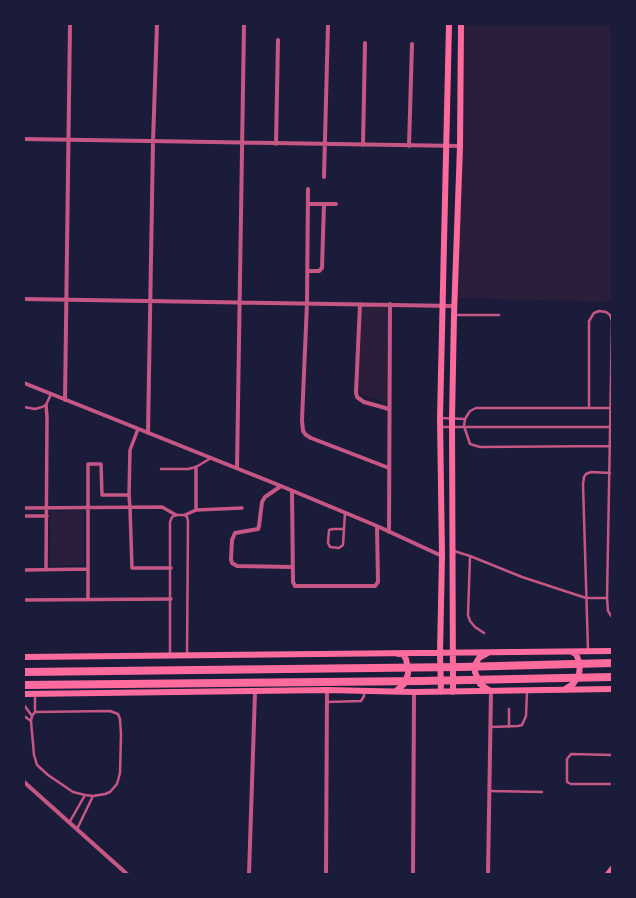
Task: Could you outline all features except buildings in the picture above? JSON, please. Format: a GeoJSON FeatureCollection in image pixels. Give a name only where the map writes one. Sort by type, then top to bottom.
{"type":"FeatureCollection","features":[{"type":"Feature","properties":{"kind":"highway"},"geometry":{"type":"LineString","coordinates":[[24,672],[460,667],[612,663]]}},
{"type":"Feature","properties":{"kind":"highway"},"geometry":{"type":"LineString","coordinates":[[24,685],[420,681],[612,677]]}},
{"type":"Feature","properties":{"kind":"main road"},"geometry":{"type":"LineString","coordinates":[[441,692],[440,653],[442,556],[440,418],[449,24]]}},
{"type":"Feature","properties":{"kind":"main road"},"geometry":{"type":"LineString","coordinates":[[453,692],[452,419],[454,306],[460,146],[461,24]]}},
{"type":"Feature","properties":{"kind":"main road"},"geometry":{"type":"LineString","coordinates":[[24,657],[612,651]]}},
{"type":"Feature","properties":{"kind":"main road"},"geometry":{"type":"LineString","coordinates":[[490,652],[479,658],[476,663],[475,672],[480,684],[491,691]]}},
{"type":"Feature","properties":{"kind":"main road"},"geometry":{"type":"LineString","coordinates":[[564,690],[573,684],[579,675],[580,664],[576,654],[572,652]]}},
{"type":"Feature","properties":{"kind":"main road"},"geometry":{"type":"LineString","coordinates":[[396,653],[403,654],[408,668],[407,679],[396,691]]}},
{"type":"Feature","properties":{"kind":"main road"},"geometry":{"type":"LineString","coordinates":[[24,694],[327,690],[453,692],[612,689]]}},
{"type":"Feature","properties":{"kind":"main road"},"geometry":{"type":"LineString","coordinates":[[608,874],[612,869]]}},
{"type":"Feature","properties":{"kind":"street"},"geometry":{"type":"LineString","coordinates":[[65,400],[70,24]]}},
{"type":"Feature","properties":{"kind":"street"},"geometry":{"type":"LineString","coordinates":[[148,433],[153,142],[157,24]]}},
{"type":"Feature","properties":{"kind":"street"},"geometry":{"type":"LineString","coordinates":[[237,468],[244,24]]}},
{"type":"Feature","properties":{"kind":"street"},"geometry":{"type":"LineString","coordinates":[[324,176],[328,24]]}},
{"type":"Feature","properties":{"kind":"street"},"geometry":{"type":"LineString","coordinates":[[276,144],[278,40]]}},
{"type":"Feature","properties":{"kind":"street"},"geometry":{"type":"LineString","coordinates":[[363,145],[365,43]]}},
{"type":"Feature","properties":{"kind":"street"},"geometry":{"type":"LineString","coordinates":[[409,146],[412,44]]}},
{"type":"Feature","properties":{"kind":"street"},"geometry":{"type":"LineString","coordinates":[[24,139],[460,146]]}},
{"type":"Feature","properties":{"kind":"street"},"geometry":{"type":"LineString","coordinates":[[308,189],[307,303],[302,420],[303,431],[311,438],[389,468]]}},
{"type":"Feature","properties":{"kind":"street"},"geometry":{"type":"LineString","coordinates":[[308,204],[336,204]]}},
{"type":"Feature","properties":{"kind":"street"},"geometry":{"type":"LineString","coordinates":[[307,271],[319,271],[322,268],[324,204]]}},
{"type":"Feature","properties":{"kind":"street"},"geometry":{"type":"LineString","coordinates":[[24,299],[454,306]]}},
{"type":"Feature","properties":{"kind":"street"},"geometry":{"type":"LineString","coordinates":[[360,304],[357,397],[364,402],[389,409]]}},
{"type":"Feature","properties":{"kind":"street"},"geometry":{"type":"LineString","coordinates":[[388,532],[390,304]]}},
{"type":"Feature","properties":{"kind":"street"},"geometry":{"type":"LineString","coordinates":[[24,383],[281,486],[377,526],[442,556]]}},
{"type":"Feature","properties":{"kind":"street"},"geometry":{"type":"LineString","coordinates":[[46,405],[46,570]]}},
{"type":"Feature","properties":{"kind":"street"},"geometry":{"type":"LineString","coordinates":[[138,429],[130,450],[129,495],[132,568],[171,568]]}},
{"type":"Feature","properties":{"kind":"street"},"geometry":{"type":"LineString","coordinates":[[88,600],[88,464],[101,464],[102,495],[129,495]]}},
{"type":"Feature","properties":{"kind":"street"},"geometry":{"type":"LineString","coordinates":[[196,467],[196,510]]}},
{"type":"Feature","properties":{"kind":"street"},"geometry":{"type":"LineString","coordinates":[[281,486],[265,497],[262,502],[258,529],[235,533],[232,540],[232,563],[237,566],[293,567]]}},
{"type":"Feature","properties":{"kind":"street"},"geometry":{"type":"LineString","coordinates":[[292,491],[293,582],[295,586],[376,586],[378,582],[377,526]]}},
{"type":"Feature","properties":{"kind":"street"},"geometry":{"type":"LineString","coordinates":[[24,508],[162,507],[176,515]]}},
{"type":"Feature","properties":{"kind":"street"},"geometry":{"type":"LineString","coordinates":[[185,515],[196,510],[242,508]]}},
{"type":"Feature","properties":{"kind":"street"},"geometry":{"type":"LineString","coordinates":[[24,516],[46,516]]}},
{"type":"Feature","properties":{"kind":"street"},"geometry":{"type":"LineString","coordinates":[[24,570],[88,569]]}},
{"type":"Feature","properties":{"kind":"street"},"geometry":{"type":"LineString","coordinates":[[24,600],[171,599]]}},
{"type":"Feature","properties":{"kind":"street"},"geometry":{"type":"LineString","coordinates":[[326,874],[327,690]]}},
{"type":"Feature","properties":{"kind":"street"},"geometry":{"type":"LineString","coordinates":[[488,874],[491,691]]}},
{"type":"Feature","properties":{"kind":"street"},"geometry":{"type":"LineString","coordinates":[[249,874],[255,692]]}},
{"type":"Feature","properties":{"kind":"street"},"geometry":{"type":"LineString","coordinates":[[413,874],[414,692]]}},
{"type":"Feature","properties":{"kind":"street"},"geometry":{"type":"LineString","coordinates":[[24,782],[127,874]]}},
{"type":"Feature","properties":{"kind":"lane"},"geometry":{"type":"LineString","coordinates":[[589,408],[589,321],[594,313],[599,311],[606,312],[610,315],[612,321],[607,598],[608,611],[612,617]]}},
{"type":"Feature","properties":{"kind":"lane"},"geometry":{"type":"LineString","coordinates":[[454,315],[499,315]]}},
{"type":"Feature","properties":{"kind":"lane"},"geometry":{"type":"LineString","coordinates":[[24,407],[35,408],[46,405],[51,394]]}},
{"type":"Feature","properties":{"kind":"lane"},"geometry":{"type":"LineString","coordinates":[[610,446],[480,447],[470,444],[464,426],[465,419],[470,411],[483,407],[611,408]]}},
{"type":"Feature","properties":{"kind":"lane"},"geometry":{"type":"LineString","coordinates":[[440,418],[465,419]]}},
{"type":"Feature","properties":{"kind":"lane"},"geometry":{"type":"LineString","coordinates":[[440,427],[610,427]]}},
{"type":"Feature","properties":{"kind":"lane"},"geometry":{"type":"LineString","coordinates":[[161,469],[181,470],[196,467],[211,458]]}},
{"type":"Feature","properties":{"kind":"lane"},"geometry":{"type":"LineString","coordinates":[[588,652],[583,484],[586,474],[591,472],[610,473]]}},
{"type":"Feature","properties":{"kind":"lane"},"geometry":{"type":"LineString","coordinates":[[344,529],[329,530],[328,543],[330,547],[339,548],[343,545],[344,529],[345,513]]}},
{"type":"Feature","properties":{"kind":"lane"},"geometry":{"type":"LineString","coordinates":[[170,656],[170,522],[172,517],[176,515],[185,515],[188,521],[187,656]]}},
{"type":"Feature","properties":{"kind":"lane"},"geometry":{"type":"LineString","coordinates":[[453,551],[470,556],[522,577],[586,598],[607,598]]}},
{"type":"Feature","properties":{"kind":"lane"},"geometry":{"type":"LineString","coordinates":[[470,556],[468,615],[470,621],[475,627],[484,633]]}},
{"type":"Feature","properties":{"kind":"lane"},"geometry":{"type":"LineString","coordinates":[[327,702],[361,701],[364,696],[364,691]]}},
{"type":"Feature","properties":{"kind":"lane"},"geometry":{"type":"LineString","coordinates":[[490,727],[522,725],[525,721],[527,691]]}},
{"type":"Feature","properties":{"kind":"lane"},"geometry":{"type":"LineString","coordinates":[[35,694],[35,712],[31,721],[34,755],[37,765],[48,775],[73,792],[93,796],[110,792],[117,784],[120,774],[121,734],[120,718],[118,714],[110,711],[35,712]]}},
{"type":"Feature","properties":{"kind":"lane"},"geometry":{"type":"LineString","coordinates":[[24,705],[32,716]]}},
{"type":"Feature","properties":{"kind":"lane"},"geometry":{"type":"LineString","coordinates":[[509,709],[509,726]]}},
{"type":"Feature","properties":{"kind":"lane"},"geometry":{"type":"LineString","coordinates":[[24,716],[31,721]]}},
{"type":"Feature","properties":{"kind":"lane"},"geometry":{"type":"LineString","coordinates":[[612,755],[571,754],[567,759],[567,782],[571,784],[612,784]]}},
{"type":"Feature","properties":{"kind":"lane"},"geometry":{"type":"LineString","coordinates":[[490,791],[542,792]]}},
{"type":"Feature","properties":{"kind":"lane"},"geometry":{"type":"LineString","coordinates":[[69,823],[85,795]]}},
{"type":"Feature","properties":{"kind":"lane"},"geometry":{"type":"LineString","coordinates":[[77,829],[93,796]]}},
{"type":"Feature","properties":{"kind":"shaded area"},"geometry":{"type":"Polygon","coordinates":[[[463,24],[612,24],[612,302],[458,298],[463,24]]]}},
{"type":"Feature","properties":{"kind":"shaded area"},"geometry":{"type":"Polygon","coordinates":[[[360,304],[390,304],[389,404],[356,392],[360,304]]]}},
{"type":"Feature","properties":{"kind":"shaded area"},"geometry":{"type":"Polygon","coordinates":[[[51,511],[84,511],[84,565],[50,565],[51,511]]]}}]}
